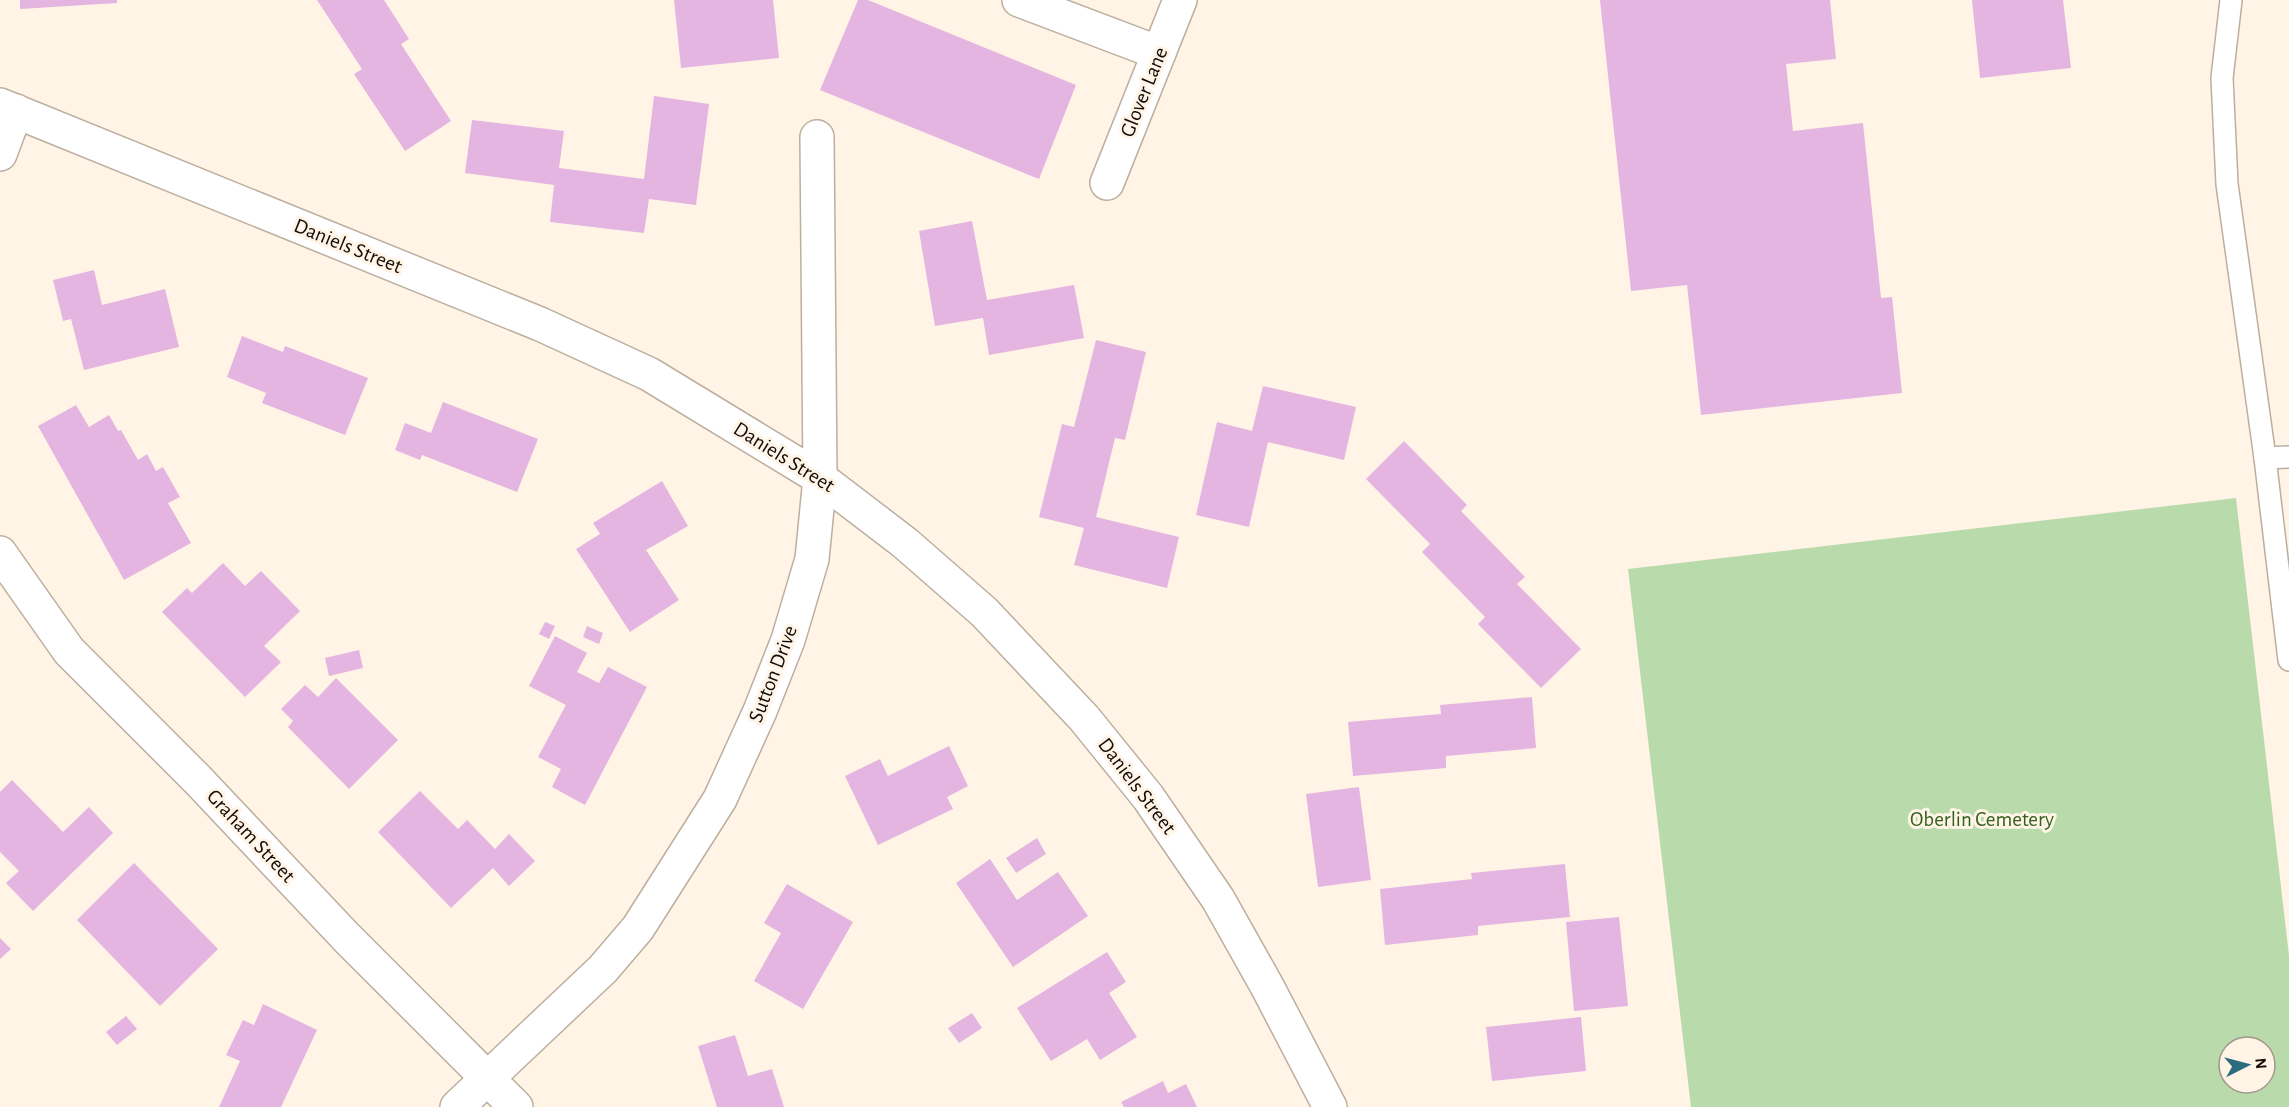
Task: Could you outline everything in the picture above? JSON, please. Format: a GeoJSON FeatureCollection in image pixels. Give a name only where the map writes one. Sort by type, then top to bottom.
{"type":"FeatureCollection","features":[{"type":"Feature","properties":{"kind":"street"},"geometry":{"type":"LineString","coordinates":[[1019,0],[1159,53]]}},
{"type":"Feature","properties":{"kind":"street","name":"Glover Lane"},"geometry":{"type":"LineString","coordinates":[[1107,183],[1180,0]]}},
{"type":"Feature","properties":{"kind":"street"},"geometry":{"type":"LineString","coordinates":[[0,154],[8,108]]}},
{"type":"Feature","properties":{"kind":"street","name":"Daniels Street"},"geometry":{"type":"LineString","coordinates":[[8,108],[540,324],[649,374],[820,478],[905,543],[984,612],[1084,718],[1120,762],[1148,797],[1218,899],[1268,988],[1330,1107]]}},
{"type":"Feature","properties":{"kind":"street","name":"Sutton Drive"},"geometry":{"type":"LineString","coordinates":[[457,1107],[603,969],[631,936],[720,799],[760,711],[788,640],[812,559],[820,478],[817,137]]}},
{"type":"Feature","properties":{"kind":"street","name":"Graham Street"},"geometry":{"type":"LineString","coordinates":[[0,553],[69,651],[197,780],[347,938],[516,1107]]}},
{"type":"Feature","properties":{"kind":"lane"},"geometry":{"type":"LineString","coordinates":[[2231,0],[2222,78],[2227,184],[2265,458],[2289,660]]}},
{"type":"Feature","properties":{"kind":"lane"},"geometry":{"type":"LineString","coordinates":[[2265,458],[2289,457]]}},
{"type":"Feature","properties":{"kind":"green space","name":"Oberlin Cemetery"},"geometry":{"type":"Polygon","coordinates":[[[2236,498],[2289,956],[2289,1107],[1691,1107],[1628,569],[2236,498]]]}},
{"type":"Feature","properties":{"kind":"building"},"geometry":{"type":"Polygon","coordinates":[[[20,0],[117,0],[117,3],[20,9],[20,0]]]}},
{"type":"Feature","properties":{"kind":"building"},"geometry":{"type":"Polygon","coordinates":[[[317,0],[384,0],[409,39],[401,44],[451,121],[405,151],[354,74],[362,69],[317,0]]]}},
{"type":"Feature","properties":{"kind":"building"},"geometry":{"type":"Polygon","coordinates":[[[674,0],[773,0],[779,58],[681,68],[674,0]]]}},
{"type":"Feature","properties":{"kind":"building"},"geometry":{"type":"Polygon","coordinates":[[[858,0],[868,0],[1076,85],[1039,179],[820,90],[858,0]]]}},
{"type":"Feature","properties":{"kind":"building"},"geometry":{"type":"Polygon","coordinates":[[[1600,0],[1830,0],[1836,59],[1786,64],[1793,131],[1863,123],[1881,298],[1892,297],[1902,393],[1701,415],[1687,285],[1631,291],[1600,0]]]}},
{"type":"Feature","properties":{"kind":"building"},"geometry":{"type":"Polygon","coordinates":[[[1972,0],[2063,0],[2071,68],[1980,78],[1972,0]]]}},
{"type":"Feature","properties":{"kind":"building"},"geometry":{"type":"Polygon","coordinates":[[[654,96],[709,104],[696,205],[649,199],[644,233],[550,222],[554,185],[465,173],[472,120],[564,131],[559,168],[644,179],[654,96]]]}},
{"type":"Feature","properties":{"kind":"building"},"geometry":{"type":"Polygon","coordinates":[[[972,221],[987,300],[1074,285],[1084,338],[989,355],[983,318],[935,326],[919,231],[972,221]]]}},
{"type":"Feature","properties":{"kind":"building"},"geometry":{"type":"Polygon","coordinates":[[[94,270],[102,305],[165,289],[179,347],[84,370],[71,319],[63,321],[53,280],[94,270]]]}},
{"type":"Feature","properties":{"kind":"building"},"geometry":{"type":"Polygon","coordinates":[[[242,336],[283,352],[285,346],[368,378],[345,435],[262,403],[266,393],[227,377],[242,336]]]}},
{"type":"Feature","properties":{"kind":"building"},"geometry":{"type":"Polygon","coordinates":[[[1096,340],[1146,352],[1125,440],[1115,438],[1096,517],[1179,537],[1167,588],[1074,565],[1084,528],[1039,517],[1062,424],[1074,427],[1096,340]]]}},
{"type":"Feature","properties":{"kind":"building"},"geometry":{"type":"Polygon","coordinates":[[[1263,386],[1356,407],[1344,460],[1268,442],[1249,527],[1196,515],[1217,422],[1252,431],[1263,386]]]}},
{"type":"Feature","properties":{"kind":"building"},"geometry":{"type":"Polygon","coordinates":[[[443,402],[538,439],[517,492],[422,455],[420,460],[395,450],[405,423],[431,433],[443,402]]]}},
{"type":"Feature","properties":{"kind":"building"},"geometry":{"type":"Polygon","coordinates":[[[76,405],[89,427],[109,415],[118,431],[121,430],[138,460],[147,454],[156,471],[163,467],[180,497],[168,503],[191,543],[124,580],[38,426],[76,405]]]}},
{"type":"Feature","properties":{"kind":"building"},"geometry":{"type":"Polygon","coordinates":[[[1404,441],[1467,505],[1461,511],[1525,577],[1517,584],[1581,649],[1541,688],[1478,624],[1485,617],[1422,552],[1430,544],[1366,479],[1404,441]]]}},
{"type":"Feature","properties":{"kind":"building"},"geometry":{"type":"Polygon","coordinates":[[[662,481],[688,526],[646,550],[679,600],[630,632],[576,549],[600,534],[593,523],[662,481]]]}},
{"type":"Feature","properties":{"kind":"building"},"geometry":{"type":"Polygon","coordinates":[[[223,563],[245,586],[261,571],[300,611],[264,646],[281,662],[245,697],[162,612],[187,588],[192,593],[223,563]]]}},
{"type":"Feature","properties":{"kind":"building"},"geometry":{"type":"Polygon","coordinates":[[[545,622],[555,626],[549,639],[539,634],[545,622]]]}},
{"type":"Feature","properties":{"kind":"building"},"geometry":{"type":"Polygon","coordinates":[[[587,626],[603,633],[599,644],[583,637],[587,626]]]}},
{"type":"Feature","properties":{"kind":"building"},"geometry":{"type":"Polygon","coordinates":[[[555,636],[587,653],[577,672],[599,683],[608,667],[647,687],[585,805],[552,787],[561,769],[538,757],[566,705],[529,686],[555,636]]]}},
{"type":"Feature","properties":{"kind":"building"},"geometry":{"type":"Polygon","coordinates":[[[359,650],[363,668],[329,676],[325,658],[359,650]]]}},
{"type":"Feature","properties":{"kind":"building"},"geometry":{"type":"Polygon","coordinates":[[[336,678],[398,740],[349,789],[288,727],[293,721],[281,709],[305,685],[318,697],[336,678]]]}},
{"type":"Feature","properties":{"kind":"building"},"geometry":{"type":"Polygon","coordinates":[[[1532,697],[1536,748],[1446,756],[1446,768],[1353,776],[1348,722],[1441,714],[1440,705],[1532,697]]]}},
{"type":"Feature","properties":{"kind":"building"},"geometry":{"type":"Polygon","coordinates":[[[949,746],[968,786],[947,797],[953,809],[878,845],[845,776],[880,759],[888,776],[949,746]]]}},
{"type":"Feature","properties":{"kind":"building"},"geometry":{"type":"Polygon","coordinates":[[[12,780],[63,832],[89,807],[113,833],[33,911],[6,883],[19,871],[0,852],[0,792],[12,780]]]}},
{"type":"Feature","properties":{"kind":"building"},"geometry":{"type":"Polygon","coordinates":[[[1359,787],[1371,880],[1318,887],[1306,794],[1359,787]]]}},
{"type":"Feature","properties":{"kind":"building"},"geometry":{"type":"Polygon","coordinates":[[[420,791],[458,829],[467,820],[495,849],[509,834],[535,861],[509,886],[493,868],[451,908],[378,832],[420,791]]]}},
{"type":"Feature","properties":{"kind":"building"},"geometry":{"type":"Polygon","coordinates":[[[1037,838],[1046,854],[1016,873],[1006,858],[1037,838]]]}},
{"type":"Feature","properties":{"kind":"building"},"geometry":{"type":"Polygon","coordinates":[[[990,859],[1017,900],[1058,872],[1088,916],[1013,967],[956,883],[990,859]]]}},
{"type":"Feature","properties":{"kind":"building"},"geometry":{"type":"Polygon","coordinates":[[[134,863],[218,949],[160,1006],[77,920],[134,863]]]}},
{"type":"Feature","properties":{"kind":"building"},"geometry":{"type":"Polygon","coordinates":[[[1565,864],[1570,917],[1478,926],[1478,935],[1385,945],[1380,889],[1472,879],[1471,873],[1565,864]]]}},
{"type":"Feature","properties":{"kind":"building"},"geometry":{"type":"Polygon","coordinates":[[[787,884],[853,922],[803,1009],[754,981],[781,933],[764,923],[787,884]]]}},
{"type":"Feature","properties":{"kind":"building"},"geometry":{"type":"Polygon","coordinates":[[[1619,917],[1628,1006],[1574,1011],[1566,922],[1619,917]]]}},
{"type":"Feature","properties":{"kind":"building"},"geometry":{"type":"Polygon","coordinates":[[[0,938],[11,949],[0,959],[0,938]]]}},
{"type":"Feature","properties":{"kind":"building"},"geometry":{"type":"Polygon","coordinates":[[[1107,952],[1126,982],[1109,993],[1137,1037],[1100,1060],[1087,1039],[1051,1061],[1017,1008],[1107,952]]]}},
{"type":"Feature","properties":{"kind":"building"},"geometry":{"type":"Polygon","coordinates":[[[263,1004],[317,1030],[281,1107],[219,1107],[240,1061],[226,1055],[243,1020],[254,1025],[263,1004]]]}},
{"type":"Feature","properties":{"kind":"building"},"geometry":{"type":"Polygon","coordinates":[[[972,1013],[982,1028],[959,1043],[948,1028],[972,1013]]]}},
{"type":"Feature","properties":{"kind":"building"},"geometry":{"type":"Polygon","coordinates":[[[126,1016],[137,1029],[117,1045],[106,1032],[126,1016]]]}},
{"type":"Feature","properties":{"kind":"building"},"geometry":{"type":"Polygon","coordinates":[[[1581,1017],[1586,1071],[1492,1081],[1486,1027],[1581,1017]]]}},
{"type":"Feature","properties":{"kind":"building"},"geometry":{"type":"Polygon","coordinates":[[[735,1035],[748,1076],[772,1069],[784,1107],[717,1107],[698,1046],[735,1035]]]}},
{"type":"Feature","properties":{"kind":"building"},"geometry":{"type":"Polygon","coordinates":[[[1163,1081],[1168,1093],[1186,1084],[1197,1107],[1124,1107],[1121,1102],[1163,1081]]]}}]}
